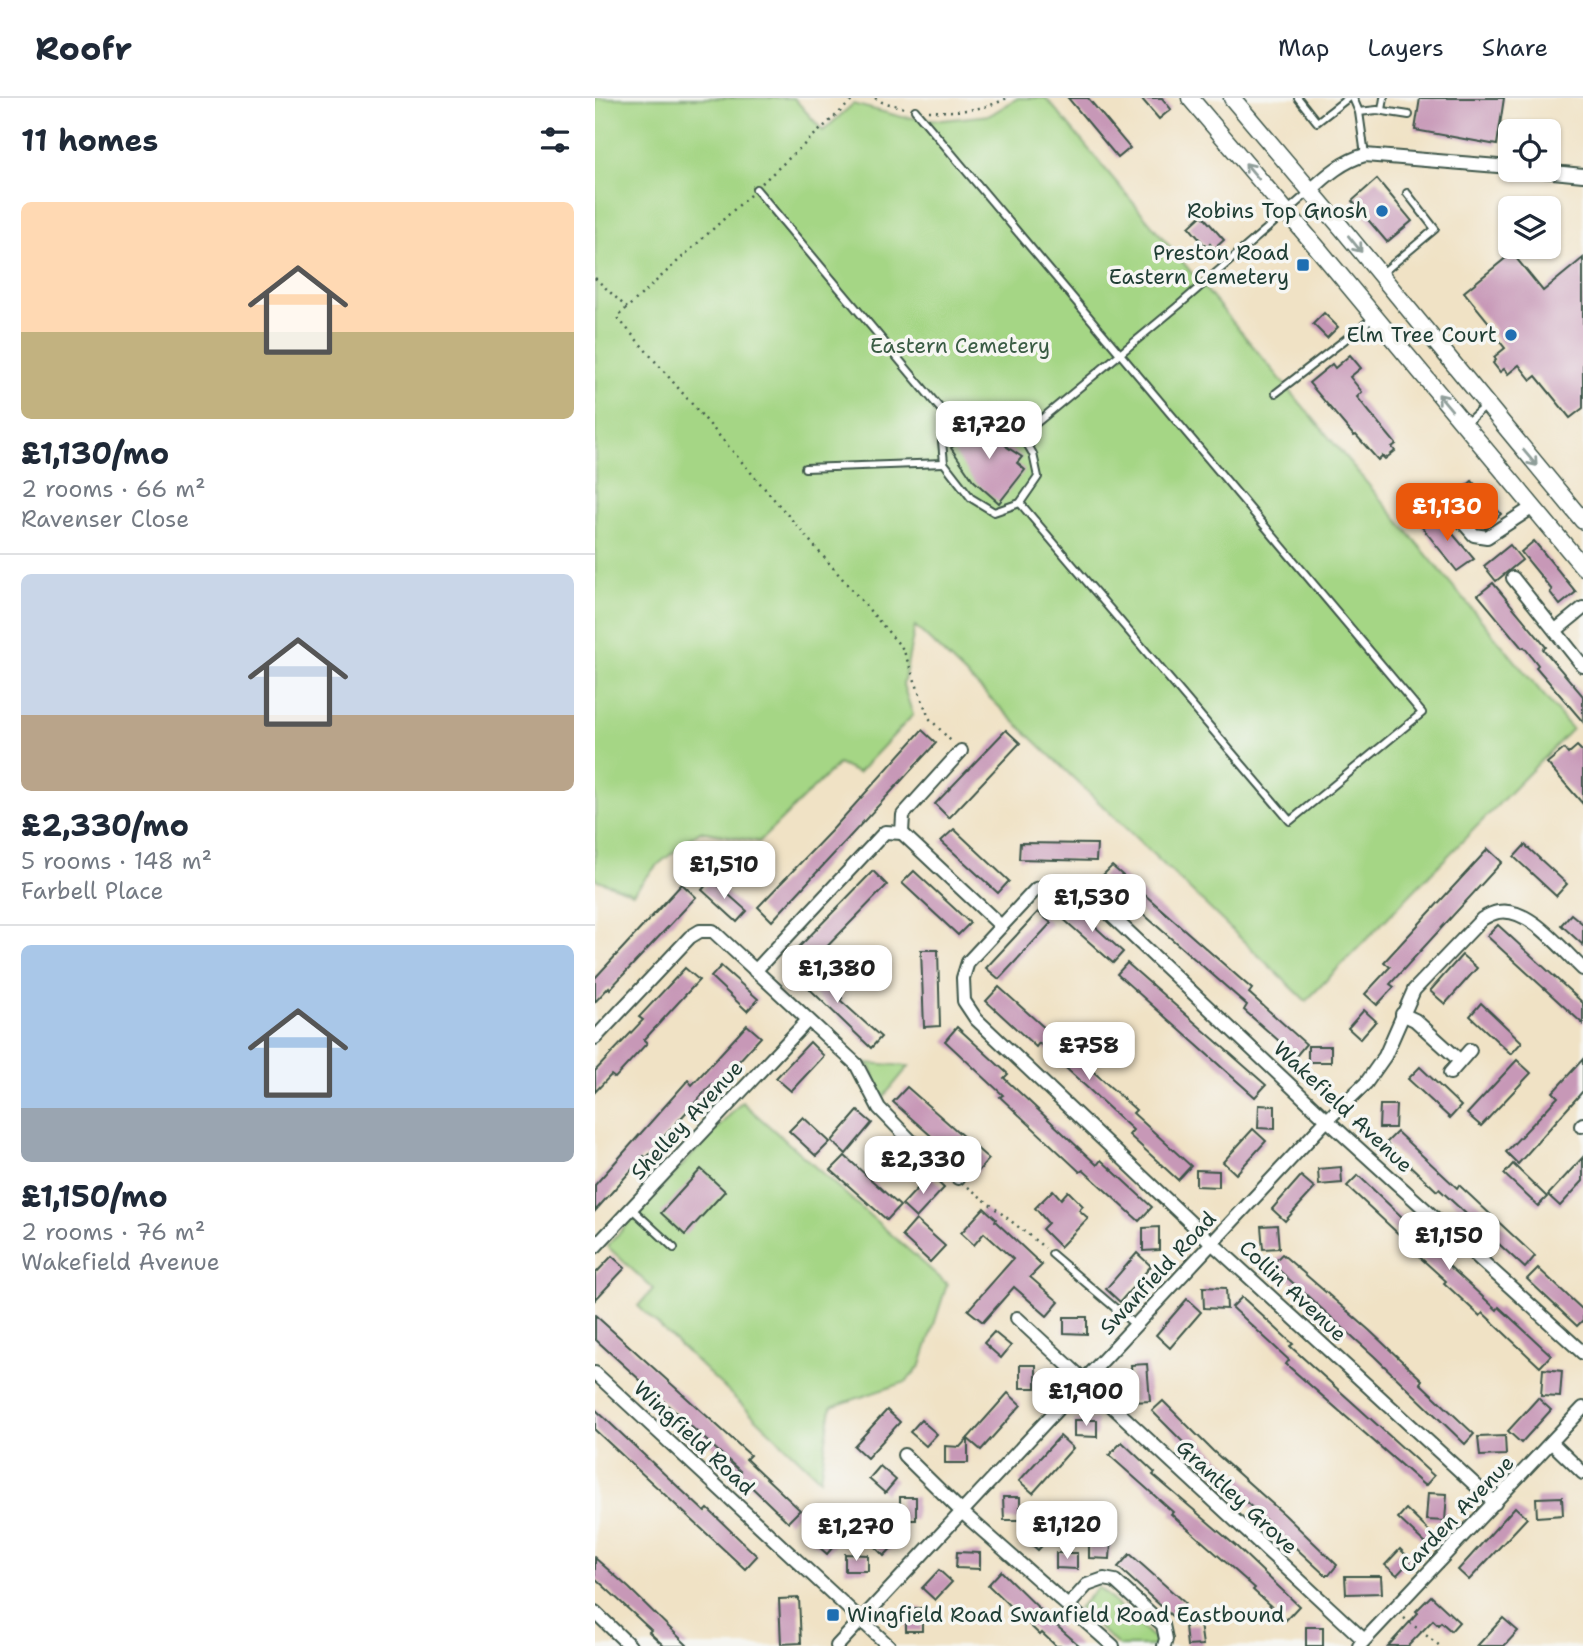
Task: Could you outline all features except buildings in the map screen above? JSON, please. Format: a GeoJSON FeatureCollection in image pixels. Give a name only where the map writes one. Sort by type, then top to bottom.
{"type":"FeatureCollection","features":[{"type":"Feature","properties":{"kind":"street"},"geometry":{"type":"LineString","coordinates":[[1189,98],[1583,567]]}},
{"type":"Feature","properties":{"kind":"street"},"geometry":{"type":"LineString","coordinates":[[1238,100],[1583,521]]}},
{"type":"Feature","properties":{"kind":"street"},"geometry":{"type":"LineString","coordinates":[[1310,191],[1329,173],[1350,159],[1366,155],[1498,166]]}},
{"type":"Feature","properties":{"kind":"street"},"geometry":{"type":"LineString","coordinates":[[1561,173],[1583,175]]}},
{"type":"Feature","properties":{"kind":"street"},"geometry":{"type":"LineString","coordinates":[[1447,504],[1474,535],[1487,537],[1533,507]]}},
{"type":"Feature","properties":{"kind":"street"},"geometry":{"type":"LineString","coordinates":[[1513,578],[1583,666]]}},
{"type":"Feature","properties":{"kind":"street"},"geometry":{"type":"LineString","coordinates":[[1556,630],[1583,608]]}},
{"type":"Feature","properties":{"kind":"street"},"geometry":{"type":"LineString","coordinates":[[902,834],[903,815],[961,751]]}},
{"type":"Feature","properties":{"kind":"street"},"geometry":{"type":"LineString","coordinates":[[755,971],[885,832],[902,834],[1000,925]]}},
{"type":"Feature","properties":{"kind":"street","name":"Wakefield Avenue"},"geometry":{"type":"LineString","coordinates":[[1000,925],[1036,889],[1054,884],[1079,885],[1327,1120],[1583,1353]]}},
{"type":"Feature","properties":{"kind":"street","name":"Swanfield Road"},"geometry":{"type":"LineString","coordinates":[[837,1646],[1327,1120],[1366,1083],[1385,1056],[1414,990],[1482,919],[1497,912],[1529,918],[1583,970]]}},
{"type":"Feature","properties":{"kind":"street","name":"Collin Avenue"},"geometry":{"type":"LineString","coordinates":[[1000,925],[968,961],[963,978],[964,1001],[975,1019],[1212,1243],[1495,1503]]}},
{"type":"Feature","properties":{"kind":"street"},"geometry":{"type":"LineString","coordinates":[[595,1038],[690,937],[700,931],[713,931],[856,1064],[879,1108],[912,1142],[958,1178]]}},
{"type":"Feature","properties":{"kind":"street"},"geometry":{"type":"LineString","coordinates":[[1402,1014],[1415,1020],[1459,1060]]}},
{"type":"Feature","properties":{"kind":"street","name":"Shelley Avenue"},"geometry":{"type":"LineString","coordinates":[[595,1247],[808,1020]]}},
{"type":"Feature","properties":{"kind":"street"},"geometry":{"type":"LineString","coordinates":[[1450,1073],[1470,1050]]}},
{"type":"Feature","properties":{"kind":"street"},"geometry":{"type":"LineString","coordinates":[[896,1160],[912,1142]]}},
{"type":"Feature","properties":{"kind":"street","name":"Grantley Grove"},"geometry":{"type":"LineString","coordinates":[[1017,1318],[1361,1643]]}},
{"type":"Feature","properties":{"kind":"street","name":"Wingfield Road"},"geometry":{"type":"LineString","coordinates":[[595,1373],[889,1646]]}},
{"type":"Feature","properties":{"kind":"street","name":"Carden Avenue"},"geometry":{"type":"LineString","coordinates":[[1361,1643],[1583,1408]]}},
{"type":"Feature","properties":{"kind":"street"},"geometry":{"type":"LineString","coordinates":[[1552,1443],[1583,1473]]}},
{"type":"Feature","properties":{"kind":"street"},"geometry":{"type":"LineString","coordinates":[[904,1455],[963,1513],[1113,1646]]}},
{"type":"Feature","properties":{"kind":"street"},"geometry":{"type":"LineString","coordinates":[[1069,1605],[1087,1586],[1104,1579],[1115,1581],[1163,1625],[1166,1639],[1164,1646]]}},
{"type":"Feature","properties":{"kind":"street"},"geometry":{"type":"LineString","coordinates":[[595,1612],[630,1646]]}},
{"type":"Feature","properties":{"kind":"lane"},"geometry":{"type":"LineString","coordinates":[[1298,98],[1317,121],[1350,98],[1359,112],[1366,155]]}},
{"type":"Feature","properties":{"kind":"lane"},"geometry":{"type":"LineString","coordinates":[[1382,110],[1384,98]]}},
{"type":"Feature","properties":{"kind":"lane"},"geometry":{"type":"LineString","coordinates":[[915,110],[1422,713],[1290,821],[1020,503]]}},
{"type":"Feature","properties":{"kind":"lane"},"geometry":{"type":"LineString","coordinates":[[1359,112],[1382,110],[1409,115]]}},
{"type":"Feature","properties":{"kind":"lane"},"geometry":{"type":"LineString","coordinates":[[756,189],[953,424]]}},
{"type":"Feature","properties":{"kind":"lane"},"geometry":{"type":"LineString","coordinates":[[1022,435],[1179,305],[1310,191]]}},
{"type":"Feature","properties":{"kind":"lane"},"geometry":{"type":"LineString","coordinates":[[1380,275],[1435,229],[1407,192]]}},
{"type":"Feature","properties":{"kind":"lane"},"geometry":{"type":"LineString","coordinates":[[1276,393],[1374,317]]}},
{"type":"Feature","properties":{"kind":"lane"},"geometry":{"type":"LineString","coordinates":[[1464,425],[1486,405]]}},
{"type":"Feature","properties":{"kind":"lane"},"geometry":{"type":"LineString","coordinates":[[996,417],[1022,435],[1033,454],[1038,477],[1020,503],[994,512],[971,498],[944,463],[942,441],[953,424],[970,418],[996,417]]}},
{"type":"Feature","properties":{"kind":"lane"},"geometry":{"type":"LineString","coordinates":[[805,468],[944,463]]}},
{"type":"Feature","properties":{"kind":"lane"},"geometry":{"type":"LineString","coordinates":[[631,1208],[674,1248]]}},
{"type":"Feature","properties":{"kind":"lane"},"geometry":{"type":"LineString","coordinates":[[1052,1254],[1135,1325]]}},
{"type":"Feature","properties":{"kind":"path"},"geometry":{"type":"LineString","coordinates":[[855,98],[617,317],[903,649],[929,718],[961,751]]}},
{"type":"Feature","properties":{"kind":"path"},"geometry":{"type":"LineString","coordinates":[[875,98],[915,110],[956,112],[998,103],[1007,98]]}},
{"type":"Feature","properties":{"kind":"path"},"geometry":{"type":"LineString","coordinates":[[595,278],[627,308]]}},
{"type":"Feature","properties":{"kind":"path"},"geometry":{"type":"LineString","coordinates":[[958,1178],[1052,1254]]}},
{"type":"Feature","properties":{"kind":"path"},"geometry":{"type":"LineString","coordinates":[[1393,1610],[1440,1646]]}},
{"type":"Feature","properties":{"kind":"green space","name":"Eastern Cemetery"},"geometry":{"type":"Polygon","coordinates":[[[595,98],[794,98],[823,131],[853,104],[902,117],[943,120],[990,115],[1018,98],[1046,98],[1572,729],[1306,1001],[915,626],[903,685],[913,715],[858,773],[838,764],[759,842],[700,831],[656,866],[633,893],[595,879],[595,98]]]}},
{"type":"Feature","properties":{"kind":"green space"},"geometry":{"type":"Polygon","coordinates":[[[866,1063],[909,1066],[881,1100],[872,1069],[866,1063]]]}},
{"type":"Feature","properties":{"kind":"green space"},"geometry":{"type":"Polygon","coordinates":[[[742,1102],[947,1284],[921,1365],[906,1382],[831,1407],[820,1479],[638,1306],[653,1289],[607,1246],[742,1102]]]}},
{"type":"Feature","properties":{"kind":"green space"},"geometry":{"type":"Polygon","coordinates":[[[1098,1587],[1160,1644],[1119,1646],[1078,1609],[1098,1587]]]}},
{"type":"Feature","properties":{"kind":"place","name":"Robins Top Gnosh"},"geometry":{"type":"Point","coordinates":[1382,211]}},
{"type":"Feature","properties":{"kind":"place","name":"Preston Road Eastern Cemetery"},"geometry":{"type":"Point","coordinates":[1303,265]}},
{"type":"Feature","properties":{"kind":"place","name":"Elm Tree Court"},"geometry":{"type":"Point","coordinates":[1511,335]}},
{"type":"Feature","properties":{"kind":"place","name":"Wingfield Road Swanfield Road Eastbound"},"geometry":{"type":"Point","coordinates":[833,1615]}}]}
